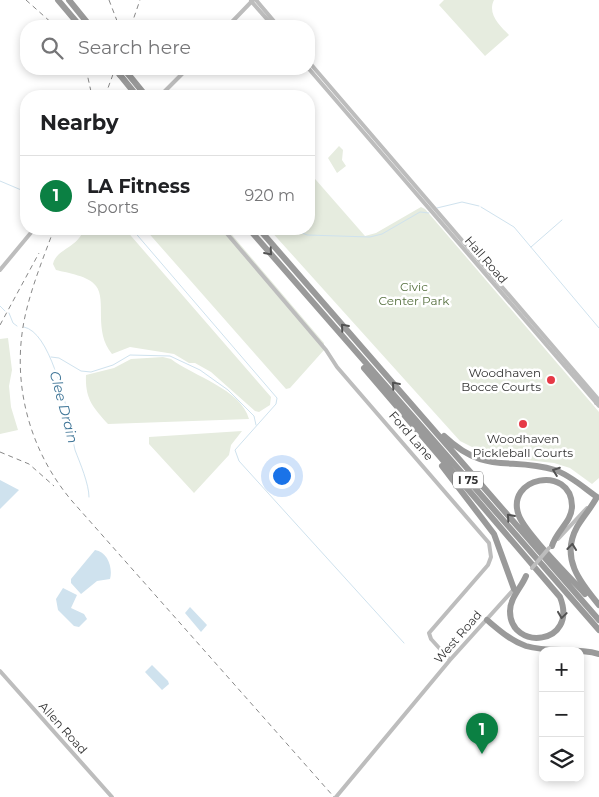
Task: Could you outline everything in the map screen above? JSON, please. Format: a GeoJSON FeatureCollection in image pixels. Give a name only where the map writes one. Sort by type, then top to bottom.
{"type":"FeatureCollection","features":[{"type":"Feature","properties":{"kind":"highway"},"geometry":{"type":"LineString","coordinates":[[58,0],[75,20]]}},
{"type":"Feature","properties":{"kind":"highway"},"geometry":{"type":"LineString","coordinates":[[69,0],[85,20]]}},
{"type":"Feature","properties":{"kind":"highway"},"geometry":{"type":"LineString","coordinates":[[124,75],[133,90]]}},
{"type":"Feature","properties":{"kind":"highway"},"geometry":{"type":"LineString","coordinates":[[125,75],[140,90]]}},
{"type":"Feature","properties":{"kind":"highway","name":"I 75"},"geometry":{"type":"LineString","coordinates":[[254,235],[599,630]]}},
{"type":"Feature","properties":{"kind":"highway","name":"I 75"},"geometry":{"type":"LineString","coordinates":[[264,235],[599,620]]}},
{"type":"Feature","properties":{"kind":"highway"},"geometry":{"type":"LineString","coordinates":[[338,331],[345,343],[416,431],[494,534],[514,589]]}},
{"type":"Feature","properties":{"kind":"highway"},"geometry":{"type":"LineString","coordinates":[[415,407],[455,446],[473,456],[496,464],[555,470],[598,496],[574,533],[571,553],[577,577],[599,605]]}},
{"type":"Feature","properties":{"kind":"highway"},"geometry":{"type":"LineString","coordinates":[[416,431],[560,597],[564,608],[563,621],[556,631],[546,637],[530,638],[517,630],[511,620],[511,604],[526,576]]}},
{"type":"Feature","properties":{"kind":"highway"},"geometry":{"type":"LineString","coordinates":[[550,547],[569,518],[572,504],[569,494],[561,484],[552,480],[541,479],[530,483],[521,493],[517,506],[520,518],[599,610]]}},
{"type":"Feature","properties":{"kind":"highway"},"geometry":{"type":"LineString","coordinates":[[487,620],[510,639],[526,646],[599,654]]}},
{"type":"Feature","properties":{"kind":"street"},"geometry":{"type":"LineString","coordinates":[[234,20],[253,0]]}},
{"type":"Feature","properties":{"kind":"street"},"geometry":{"type":"LineString","coordinates":[[253,0],[268,20]]}},
{"type":"Feature","properties":{"kind":"street"},"geometry":{"type":"LineString","coordinates":[[253,0],[272,20]]}},
{"type":"Feature","properties":{"kind":"street","name":"Hall Road"},"geometry":{"type":"LineString","coordinates":[[315,73],[598,403]]}},
{"type":"Feature","properties":{"kind":"street"},"geometry":{"type":"LineString","coordinates":[[166,90],[181,75]]}},
{"type":"Feature","properties":{"kind":"street"},"geometry":{"type":"LineString","coordinates":[[0,270],[29,235]]}},
{"type":"Feature","properties":{"kind":"street","name":"Ford Lane"},"geometry":{"type":"LineString","coordinates":[[228,235],[326,350],[337,367],[489,543],[491,557],[488,565],[429,633],[450,660]]}},
{"type":"Feature","properties":{"kind":"street","name":"West Road"},"geometry":{"type":"LineString","coordinates":[[336,797],[450,660],[598,496]]}},
{"type":"Feature","properties":{"kind":"street","name":"Allen Road"},"geometry":{"type":"LineString","coordinates":[[0,671],[112,797]]}},
{"type":"Feature","properties":{"kind":"green space"},"geometry":{"type":"Polygon","coordinates":[[[444,0],[494,0],[492,5],[493,15],[498,24],[509,35],[485,56],[439,5],[444,0]]]}},
{"type":"Feature","properties":{"kind":"green space"},"geometry":{"type":"Polygon","coordinates":[[[339,146],[343,150],[342,160],[346,166],[337,173],[328,158],[339,146]]]}},
{"type":"Feature","properties":{"kind":"green space","name":"Civic Center Park"},"geometry":{"type":"Polygon","coordinates":[[[315,179],[365,236],[376,233],[421,207],[425,209],[599,412],[599,478],[592,484],[570,468],[554,463],[490,456],[460,441],[274,235],[315,235],[315,179]]]}},
{"type":"Feature","properties":{"kind":"green space"},"geometry":{"type":"Polygon","coordinates":[[[81,235],[130,235],[271,397],[270,405],[259,412],[255,411],[211,372],[195,363],[189,363],[174,354],[130,347],[112,354],[103,336],[100,299],[96,286],[83,277],[56,270],[53,264],[58,255],[81,235]]]}},
{"type":"Feature","properties":{"kind":"green space"},"geometry":{"type":"Polygon","coordinates":[[[150,235],[232,235],[324,343],[324,350],[290,388],[286,389],[150,235]]]}},
{"type":"Feature","properties":{"kind":"green space"},"geometry":{"type":"Polygon","coordinates":[[[8,338],[12,370],[9,386],[11,407],[18,430],[0,434],[0,339],[8,338]]]}},
{"type":"Feature","properties":{"kind":"green space"},"geometry":{"type":"Polygon","coordinates":[[[163,357],[171,359],[227,391],[237,399],[249,419],[108,424],[91,402],[87,390],[86,375],[114,368],[131,359],[163,357]]]}},
{"type":"Feature","properties":{"kind":"green space"},"geometry":{"type":"Polygon","coordinates":[[[242,431],[231,445],[229,455],[194,493],[149,444],[149,437],[242,431]]]}},
{"type":"Feature","properties":{"kind":"water"},"geometry":{"type":"Polygon","coordinates":[[[0,480],[19,490],[0,509],[0,480]]]}},
{"type":"Feature","properties":{"kind":"water"},"geometry":{"type":"Polygon","coordinates":[[[95,550],[100,551],[109,561],[110,579],[97,581],[81,594],[71,583],[71,579],[95,550]]]}},
{"type":"Feature","properties":{"kind":"water"},"geometry":{"type":"Polygon","coordinates":[[[63,588],[77,595],[71,608],[84,614],[87,619],[79,627],[74,626],[58,610],[56,599],[63,588]]]}},
{"type":"Feature","properties":{"kind":"water"},"geometry":{"type":"Polygon","coordinates":[[[190,607],[207,625],[201,632],[185,613],[190,607]]]}},
{"type":"Feature","properties":{"kind":"water"},"geometry":{"type":"Polygon","coordinates":[[[152,665],[168,681],[169,684],[162,690],[145,672],[152,665]]]}},
{"type":"Feature","properties":{"kind":"waterway"},"geometry":{"type":"LineString","coordinates":[[0,181],[20,189]]}},
{"type":"Feature","properties":{"kind":"waterway"},"geometry":{"type":"LineString","coordinates":[[437,208],[462,202],[479,206]]}},
{"type":"Feature","properties":{"kind":"waterway"},"geometry":{"type":"LineString","coordinates":[[481,207],[514,227],[599,328]]}},
{"type":"Feature","properties":{"kind":"waterway"},"geometry":{"type":"LineString","coordinates":[[307,235],[370,237],[382,234],[420,212],[429,213]]}},
{"type":"Feature","properties":{"kind":"waterway"},"geometry":{"type":"LineString","coordinates":[[531,247],[562,220]]}},
{"type":"Feature","properties":{"kind":"waterway"},"geometry":{"type":"LineString","coordinates":[[137,235],[277,398],[276,404],[235,450],[239,461],[404,643]]}},
{"type":"Feature","properties":{"kind":"waterway","name":"Clee Drain"},"geometry":{"type":"LineString","coordinates":[[0,306],[5,311]]}},
{"type":"Feature","properties":{"kind":"waterway","name":"Clee Drain"},"geometry":{"type":"LineString","coordinates":[[9,313],[13,323],[17,326]]}},
{"type":"Feature","properties":{"kind":"waterway","name":"Clee Drain"},"geometry":{"type":"LineString","coordinates":[[24,327],[33,332],[41,341],[55,369],[72,427],[74,447],[86,480],[89,497]]}},
{"type":"Feature","properties":{"kind":"waterway"},"geometry":{"type":"LineString","coordinates":[[51,357],[59,358],[81,371],[91,372],[113,365],[130,355],[170,356],[200,370],[228,390],[254,416],[256,425]]}},
{"type":"Feature","properties":{"kind":"railway"},"geometry":{"type":"LineString","coordinates":[[26,0],[48,20]]}},
{"type":"Feature","properties":{"kind":"railway"},"geometry":{"type":"LineString","coordinates":[[109,0],[117,20]]}},
{"type":"Feature","properties":{"kind":"railway"},"geometry":{"type":"LineString","coordinates":[[133,20],[140,0]]}},
{"type":"Feature","properties":{"kind":"railway"},"geometry":{"type":"LineString","coordinates":[[87,75],[91,90]]}},
{"type":"Feature","properties":{"kind":"railway"},"geometry":{"type":"LineString","coordinates":[[107,90],[113,75]]}},
{"type":"Feature","properties":{"kind":"railway"},"geometry":{"type":"LineString","coordinates":[[52,235],[35,280],[26,312],[20,362],[26,412],[44,459],[72,501],[334,797]]}},
{"type":"Feature","properties":{"kind":"railway"},"geometry":{"type":"LineString","coordinates":[[0,325],[39,253]]}},
{"type":"Feature","properties":{"kind":"railway"},"geometry":{"type":"LineString","coordinates":[[0,452],[29,464],[54,486]]}},
{"type":"Feature","properties":{"kind":"place","name":"Woodhaven Bocce Courts"},"geometry":{"type":"Point","coordinates":[551,380]}},
{"type":"Feature","properties":{"kind":"place","name":"Woodhaven Pickleball Courts"},"geometry":{"type":"Point","coordinates":[523,424]}},
{"type":"Feature","properties":{"kind":"place","name":"LA Fitness"},"geometry":{"type":"Point","coordinates":[482,754]}}]}
